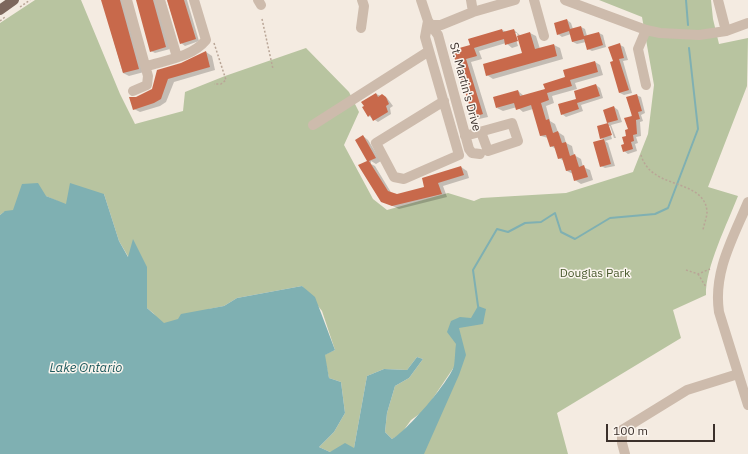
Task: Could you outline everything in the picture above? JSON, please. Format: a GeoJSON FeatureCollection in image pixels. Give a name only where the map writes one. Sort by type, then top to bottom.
{"type":"FeatureCollection","features":[{"type":"Feature","properties":{"kind":"main road"},"geometry":{"type":"LineString","coordinates":[[0,10],[14,0]]}},
{"type":"Feature","properties":{"kind":"street"},"geometry":{"type":"LineString","coordinates":[[127,0],[147,66],[147,85],[133,91]]}},
{"type":"Feature","properties":{"kind":"street"},"geometry":{"type":"LineString","coordinates":[[160,0],[177,57]]}},
{"type":"Feature","properties":{"kind":"street"},"geometry":{"type":"LineString","coordinates":[[147,66],[199,49],[206,40],[194,0]]}},
{"type":"Feature","properties":{"kind":"street"},"geometry":{"type":"LineString","coordinates":[[361,28],[364,6],[362,0]]}},
{"type":"Feature","properties":{"kind":"street","name":"St. Martin's Drive"},"geometry":{"type":"LineString","coordinates":[[421,0],[430,23],[438,35],[472,153],[480,154]]}},
{"type":"Feature","properties":{"kind":"street"},"geometry":{"type":"LineString","coordinates":[[471,0],[473,12]]}},
{"type":"Feature","properties":{"kind":"street"},"geometry":{"type":"LineString","coordinates":[[430,23],[441,25],[473,12],[515,0]]}},
{"type":"Feature","properties":{"kind":"street"},"geometry":{"type":"LineString","coordinates":[[534,0],[544,36]]}},
{"type":"Feature","properties":{"kind":"street"},"geometry":{"type":"LineString","coordinates":[[565,0],[646,30],[678,35],[699,35],[726,31],[748,23]]}},
{"type":"Feature","properties":{"kind":"street"},"geometry":{"type":"LineString","coordinates":[[718,0],[726,31]]}},
{"type":"Feature","properties":{"kind":"street","name":"St. Martin's Drive"},"geometry":{"type":"LineString","coordinates":[[430,23],[425,37],[444,101],[459,155],[404,179],[394,177],[376,143],[444,101]]}},
{"type":"Feature","properties":{"kind":"street"},"geometry":{"type":"LineString","coordinates":[[646,30],[638,49],[646,85]]}},
{"type":"Feature","properties":{"kind":"street"},"geometry":{"type":"LineString","coordinates":[[313,126],[429,51]]}},
{"type":"Feature","properties":{"kind":"street"},"geometry":{"type":"LineString","coordinates":[[466,136],[481,132]]}},
{"type":"Feature","properties":{"kind":"street"},"geometry":{"type":"LineString","coordinates":[[748,202],[723,263],[718,281],[717,297],[720,312],[748,405]]}},
{"type":"Feature","properties":{"kind":"street"},"geometry":{"type":"LineString","coordinates":[[625,454],[622,442],[622,430],[687,390],[738,374]]}},
{"type":"Feature","properties":{"kind":"path"},"geometry":{"type":"LineString","coordinates":[[262,19],[273,69]]}},
{"type":"Feature","properties":{"kind":"path"},"geometry":{"type":"LineString","coordinates":[[212,39],[226,80],[221,84],[214,84]]}},
{"type":"Feature","properties":{"kind":"path"},"geometry":{"type":"LineString","coordinates":[[641,155],[644,162],[654,174],[691,190],[702,198],[707,211],[703,230]]}},
{"type":"Feature","properties":{"kind":"path"},"geometry":{"type":"LineString","coordinates":[[698,274],[710,269]]}},
{"type":"Feature","properties":{"kind":"path"},"geometry":{"type":"LineString","coordinates":[[686,270],[698,274],[706,287]]}},
{"type":"Feature","properties":{"kind":"green space","name":"Douglas Park"},"geometry":{"type":"Polygon","coordinates":[[[35,0],[81,0],[120,94],[135,124],[183,111],[185,92],[225,76],[306,48],[349,92],[359,112],[344,145],[373,199],[387,210],[448,193],[474,201],[481,198],[566,193],[633,172],[648,134],[654,85],[642,17],[599,0],[711,0],[713,19],[719,44],[748,38],[747,86],[708,187],[738,196],[713,259],[709,272],[706,295],[673,310],[681,338],[557,413],[568,454],[423,454],[454,367],[425,410],[411,420],[401,434],[392,439],[385,432],[387,413],[395,386],[409,378],[423,359],[417,357],[407,370],[384,369],[367,376],[354,448],[330,452],[319,447],[334,432],[345,413],[341,382],[329,378],[324,355],[335,350],[322,311],[302,286],[237,298],[224,306],[209,309],[204,379],[153,313],[147,308],[129,258],[119,241],[104,194],[66,205],[46,196],[27,213],[4,212],[0,215],[0,23],[35,0]]]}},
{"type":"Feature","properties":{"kind":"water","name":"Lake Ontario"},"geometry":{"type":"Polygon","coordinates":[[[38,183],[46,196],[66,204],[70,183],[104,194],[119,241],[128,257],[133,239],[147,267],[147,308],[164,323],[178,319],[181,314],[224,306],[237,298],[302,286],[315,297],[335,350],[325,355],[329,378],[341,382],[345,413],[334,432],[319,447],[330,452],[345,443],[354,448],[367,376],[384,369],[407,370],[417,357],[423,359],[409,378],[395,386],[387,413],[385,432],[392,439],[407,427],[436,394],[454,366],[456,344],[447,332],[451,321],[460,317],[471,318],[478,306],[486,309],[483,324],[459,328],[466,355],[459,375],[424,454],[0,454],[0,215],[5,211],[13,210],[22,184],[38,183]]]}},
{"type":"Feature","properties":{"kind":"building"},"geometry":{"type":"Polygon","coordinates":[[[101,0],[120,0],[139,69],[123,73],[101,0]]]}},
{"type":"Feature","properties":{"kind":"building"},"geometry":{"type":"Polygon","coordinates":[[[136,0],[153,0],[166,47],[150,52],[136,0]]]}},
{"type":"Feature","properties":{"kind":"building"},"geometry":{"type":"Polygon","coordinates":[[[167,0],[184,0],[196,39],[180,44],[167,0]]]}},
{"type":"Feature","properties":{"kind":"building"},"geometry":{"type":"Polygon","coordinates":[[[567,19],[570,29],[581,26],[584,36],[599,32],[603,45],[587,50],[584,39],[572,42],[569,31],[557,35],[554,23],[567,19]]]}},
{"type":"Feature","properties":{"kind":"building"},"geometry":{"type":"Polygon","coordinates":[[[502,29],[503,32],[514,29],[518,41],[505,45],[504,39],[474,48],[477,56],[466,59],[483,114],[473,117],[452,50],[470,45],[468,39],[502,29]]]}},
{"type":"Feature","properties":{"kind":"building"},"geometry":{"type":"Polygon","coordinates":[[[530,32],[535,49],[554,44],[557,56],[486,76],[483,64],[522,53],[517,36],[530,32]]]}},
{"type":"Feature","properties":{"kind":"building"},"geometry":{"type":"Polygon","coordinates":[[[620,43],[624,58],[619,59],[629,90],[619,93],[610,62],[613,61],[608,47],[620,43]]]}},
{"type":"Feature","properties":{"kind":"building"},"geometry":{"type":"Polygon","coordinates":[[[206,51],[210,67],[168,79],[161,99],[133,110],[129,97],[136,97],[152,89],[157,70],[181,63],[206,51]]]}},
{"type":"Feature","properties":{"kind":"building"},"geometry":{"type":"Polygon","coordinates":[[[595,61],[598,72],[570,80],[572,86],[547,93],[549,100],[541,103],[546,120],[549,119],[553,133],[558,131],[562,143],[566,142],[570,156],[575,154],[579,167],[584,165],[588,177],[574,181],[571,170],[566,171],[562,158],[558,159],[554,146],[550,147],[546,135],[540,136],[531,105],[516,110],[514,103],[496,108],[493,97],[518,90],[520,96],[545,89],[543,84],[565,77],[563,70],[595,61]]]}},
{"type":"Feature","properties":{"kind":"building"},"geometry":{"type":"Polygon","coordinates":[[[596,84],[600,96],[577,103],[579,109],[561,115],[558,104],[576,99],[574,91],[596,84]]]}},
{"type":"Feature","properties":{"kind":"building"},"geometry":{"type":"Polygon","coordinates":[[[376,93],[378,97],[382,94],[386,97],[389,104],[386,106],[388,112],[373,121],[370,115],[368,117],[362,107],[364,106],[361,102],[376,93]]]}},
{"type":"Feature","properties":{"kind":"building"},"geometry":{"type":"Polygon","coordinates":[[[637,94],[642,111],[638,112],[640,119],[636,120],[637,134],[633,135],[634,141],[631,142],[633,149],[623,152],[621,145],[624,144],[622,137],[626,136],[625,130],[628,129],[624,118],[632,116],[626,97],[637,94]]]}},
{"type":"Feature","properties":{"kind":"building"},"geometry":{"type":"Polygon","coordinates":[[[614,106],[618,120],[607,123],[603,110],[614,106]]]}},
{"type":"Feature","properties":{"kind":"building"},"geometry":{"type":"Polygon","coordinates":[[[608,123],[612,135],[600,139],[597,126],[608,123]]]}},
{"type":"Feature","properties":{"kind":"building"},"geometry":{"type":"Polygon","coordinates":[[[363,135],[376,158],[369,161],[388,191],[397,194],[424,187],[422,178],[461,166],[464,175],[438,183],[442,194],[392,206],[381,202],[358,165],[367,161],[355,140],[363,135]]]}},
{"type":"Feature","properties":{"kind":"building"},"geometry":{"type":"Polygon","coordinates":[[[604,139],[611,164],[600,167],[593,142],[604,139]]]}},
{"type":"Feature","properties":{"kind":"waterway"},"geometry":{"type":"LineString","coordinates":[[686,0],[688,25]]}},
{"type":"Feature","properties":{"kind":"waterway"},"geometry":{"type":"LineString","coordinates":[[478,306],[473,270],[497,229],[508,232],[525,223],[541,222],[555,213],[561,232],[575,239],[610,218],[655,214],[668,208],[698,129],[689,48]]}}]}
